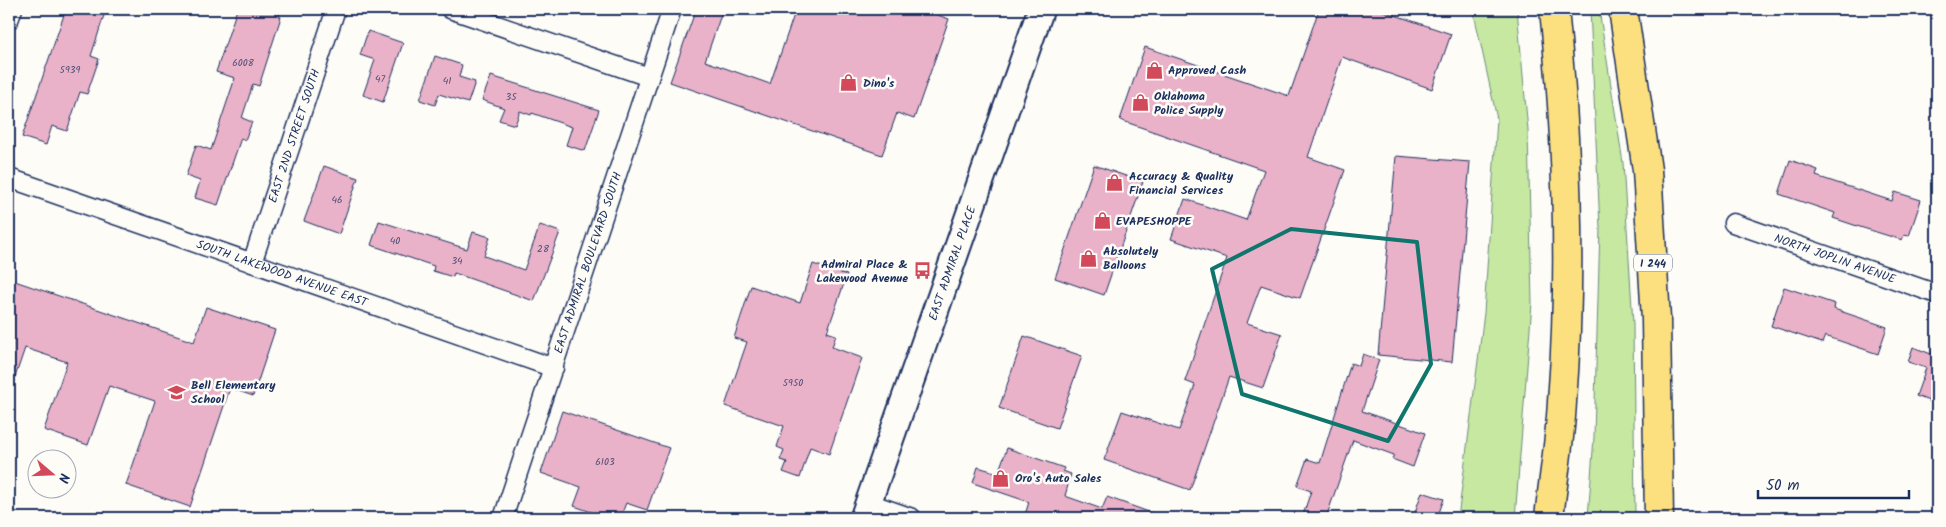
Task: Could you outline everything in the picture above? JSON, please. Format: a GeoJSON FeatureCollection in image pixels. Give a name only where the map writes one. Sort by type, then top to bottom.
{"type":"FeatureCollection","features":[{"type":"Feature","properties":{"kind":"highway"},"geometry":{"type":"LineString","coordinates":[[1549,518],[1562,402],[1567,271],[1562,99],[1554,9]]}},
{"type":"Feature","properties":{"kind":"highway","name":"I 244"},"geometry":{"type":"LineString","coordinates":[[1623,9],[1648,180],[1656,319],[1658,518]]}},
{"type":"Feature","properties":{"kind":"main road","name":"EAST ADMIRAL PLACE"},"geometry":{"type":"LineString","coordinates":[[866,511],[1041,9]]}},
{"type":"Feature","properties":{"kind":"street"},"geometry":{"type":"LineString","coordinates":[[9,20],[13,9]]}},
{"type":"Feature","properties":{"kind":"street","name":"EAST 2ND STREET SOUTH"},"geometry":{"type":"LineString","coordinates":[[252,263],[336,9]]}},
{"type":"Feature","properties":{"kind":"street"},"geometry":{"type":"LineString","coordinates":[[450,9],[649,77]]}},
{"type":"Feature","properties":{"kind":"street","name":"EAST ADMIRAL BOULEVARD SOUTH"},"geometry":{"type":"LineString","coordinates":[[503,518],[672,9]]}},
{"type":"Feature","properties":{"kind":"street","name":"SOUTH LAKEWOOD AVENUE EAST"},"geometry":{"type":"LineString","coordinates":[[9,178],[554,368]]}},
{"type":"Feature","properties":{"kind":"street","name":"NORTH JOPLIN AVENUE"},"geometry":{"type":"LineString","coordinates":[[1733,223],[1937,294]]}},
{"type":"Feature","properties":{"kind":"street"},"geometry":{"type":"LineString","coordinates":[[866,511],[912,518]]}},
{"type":"Feature","properties":{"kind":"highlighted area"},"geometry":{"type":"Polygon","coordinates":[[[1291,229],[1417,242],[1431,364],[1388,441],[1242,394],[1212,269],[1291,229]]]}},
{"type":"Feature","properties":{"kind":"green space"},"geometry":{"type":"Polygon","coordinates":[[[1473,9],[1517,9],[1528,131],[1532,303],[1515,518],[1458,518],[1484,313],[1497,119],[1473,9]]]}},
{"type":"Feature","properties":{"kind":"green space"},"geometry":{"type":"Polygon","coordinates":[[[1590,9],[1599,9],[1623,163],[1633,324],[1635,518],[1588,518],[1594,437],[1600,228],[1590,9]]]}},
{"type":"Feature","properties":{"kind":"building"},"geometry":{"type":"Polygon","coordinates":[[[66,9],[106,9],[91,56],[99,59],[87,94],[80,92],[67,131],[52,126],[46,145],[22,137],[66,9]]]}},
{"type":"Feature","properties":{"kind":"building"},"geometry":{"type":"Polygon","coordinates":[[[237,9],[281,9],[279,16],[281,17],[259,86],[253,84],[242,118],[252,122],[245,140],[241,138],[218,205],[195,198],[200,181],[186,176],[196,145],[211,150],[235,78],[216,72],[237,9]]]}},
{"type":"Feature","properties":{"kind":"building","name":"Dino's"},"geometry":{"type":"Polygon","coordinates":[[[696,9],[723,9],[705,61],[770,84],[796,9],[921,9],[949,19],[914,119],[897,113],[882,155],[670,82],[696,9]]]}},
{"type":"Feature","properties":{"kind":"building"},"geometry":{"type":"Polygon","coordinates":[[[1319,9],[1377,9],[1451,34],[1432,89],[1342,57],[1308,157],[1345,170],[1300,298],[1261,285],[1247,323],[1282,334],[1263,388],[1229,377],[1190,490],[1104,460],[1122,411],[1179,430],[1195,385],[1185,381],[1227,258],[1171,239],[1185,199],[1246,220],[1264,170],[1120,120],[1145,47],[1289,96],[1319,9]]]}},
{"type":"Feature","properties":{"kind":"building"},"geometry":{"type":"Polygon","coordinates":[[[368,31],[403,43],[383,102],[363,95],[375,60],[360,55],[368,31]]]}},
{"type":"Feature","properties":{"kind":"building"},"geometry":{"type":"Polygon","coordinates":[[[435,56],[462,65],[459,77],[475,82],[468,103],[439,94],[435,105],[420,100],[435,56]]]}},
{"type":"Feature","properties":{"kind":"building"},"geometry":{"type":"Polygon","coordinates":[[[491,76],[599,110],[585,151],[566,145],[572,127],[532,113],[531,115],[520,111],[515,125],[499,120],[504,108],[482,100],[491,76]]]}},
{"type":"Feature","properties":{"kind":"building"},"geometry":{"type":"Polygon","coordinates":[[[1396,156],[1470,162],[1452,362],[1378,355],[1396,156]]]}},
{"type":"Feature","properties":{"kind":"building"},"geometry":{"type":"Polygon","coordinates":[[[1790,160],[1818,170],[1816,176],[1892,201],[1895,192],[1921,200],[1909,236],[1904,235],[1902,240],[1860,227],[1833,218],[1835,213],[1779,194],[1790,160]]]}},
{"type":"Feature","properties":{"kind":"building"},"geometry":{"type":"Polygon","coordinates":[[[1094,165],[1143,182],[1104,295],[1055,278],[1094,165]]]}},
{"type":"Feature","properties":{"kind":"building"},"geometry":{"type":"Polygon","coordinates":[[[324,166],[358,178],[339,234],[304,221],[324,166]]]}},
{"type":"Feature","properties":{"kind":"building"},"geometry":{"type":"Polygon","coordinates":[[[379,221],[467,249],[473,232],[490,237],[484,256],[524,270],[540,225],[560,232],[534,301],[454,273],[453,277],[433,271],[434,266],[371,245],[379,221]]]}},
{"type":"Feature","properties":{"kind":"building"},"geometry":{"type":"Polygon","coordinates":[[[813,264],[847,275],[827,332],[836,335],[832,347],[862,358],[829,454],[810,447],[800,478],[783,472],[787,462],[780,460],[784,450],[777,447],[784,426],[725,406],[747,342],[734,338],[751,286],[800,303],[813,264]]]}},
{"type":"Feature","properties":{"kind":"building","name":"Bell Elementary School"},"geometry":{"type":"Polygon","coordinates":[[[9,279],[194,342],[206,307],[275,330],[253,396],[230,388],[190,507],[126,485],[155,401],[109,386],[88,445],[44,430],[67,362],[25,348],[12,386],[9,386],[9,279]]]}},
{"type":"Feature","properties":{"kind":"building"},"geometry":{"type":"Polygon","coordinates":[[[1784,287],[1835,304],[1834,309],[1887,327],[1878,354],[1825,336],[1822,343],[1771,326],[1784,287]]]}},
{"type":"Feature","properties":{"kind":"building"},"geometry":{"type":"Polygon","coordinates":[[[1024,336],[1082,356],[1057,428],[999,408],[1024,336]]]}},
{"type":"Feature","properties":{"kind":"building"},"geometry":{"type":"Polygon","coordinates":[[[1935,343],[1937,344],[1937,404],[1916,396],[1926,368],[1908,362],[1913,347],[1931,354],[1935,343]]]}},
{"type":"Feature","properties":{"kind":"building"},"geometry":{"type":"Polygon","coordinates":[[[1363,354],[1379,360],[1362,411],[1425,433],[1413,467],[1392,459],[1394,455],[1353,440],[1326,518],[1302,518],[1311,491],[1297,486],[1307,459],[1320,463],[1351,363],[1359,366],[1363,354]]]}},
{"type":"Feature","properties":{"kind":"building"},"geometry":{"type":"Polygon","coordinates":[[[562,411],[669,448],[647,510],[626,503],[620,518],[609,518],[574,506],[581,487],[541,473],[562,411]]]}},
{"type":"Feature","properties":{"kind":"building"},"geometry":{"type":"Polygon","coordinates":[[[1007,448],[1064,468],[1063,471],[1071,474],[1065,496],[1102,509],[1107,497],[1160,516],[1160,518],[1024,518],[1029,502],[973,483],[978,467],[998,473],[1007,448]]]}},
{"type":"Feature","properties":{"kind":"building"},"geometry":{"type":"Polygon","coordinates":[[[1422,492],[1444,499],[1437,518],[1413,518],[1422,492]]]}},
{"type":"Feature","properties":{"kind":"place","name":"Approved Cash"},"geometry":{"type":"Point","coordinates":[1154,70]}},
{"type":"Feature","properties":{"kind":"place","name":"Dino's"},"geometry":{"type":"Point","coordinates":[849,83]}},
{"type":"Feature","properties":{"kind":"place","name":"Oklahoma Police Supply"},"geometry":{"type":"Point","coordinates":[1140,103]}},
{"type":"Feature","properties":{"kind":"place","name":"Accuracy & Quality Financial Services"},"geometry":{"type":"Point","coordinates":[1115,183]}},
{"type":"Feature","properties":{"kind":"place","name":"EVAPESHOPPE"},"geometry":{"type":"Point","coordinates":[1102,221]}},
{"type":"Feature","properties":{"kind":"place","name":"Absolutely Balloons"},"geometry":{"type":"Point","coordinates":[1089,258]}},
{"type":"Feature","properties":{"kind":"place","name":"Admiral Place & Lakewood Avenue"},"geometry":{"type":"Point","coordinates":[922,271]}},
{"type":"Feature","properties":{"kind":"place","name":"Bell Elementary School"},"geometry":{"type":"Point","coordinates":[177,392]}},
{"type":"Feature","properties":{"kind":"place","name":"Oro's Auto Sales"},"geometry":{"type":"Point","coordinates":[1001,478]}}]}
